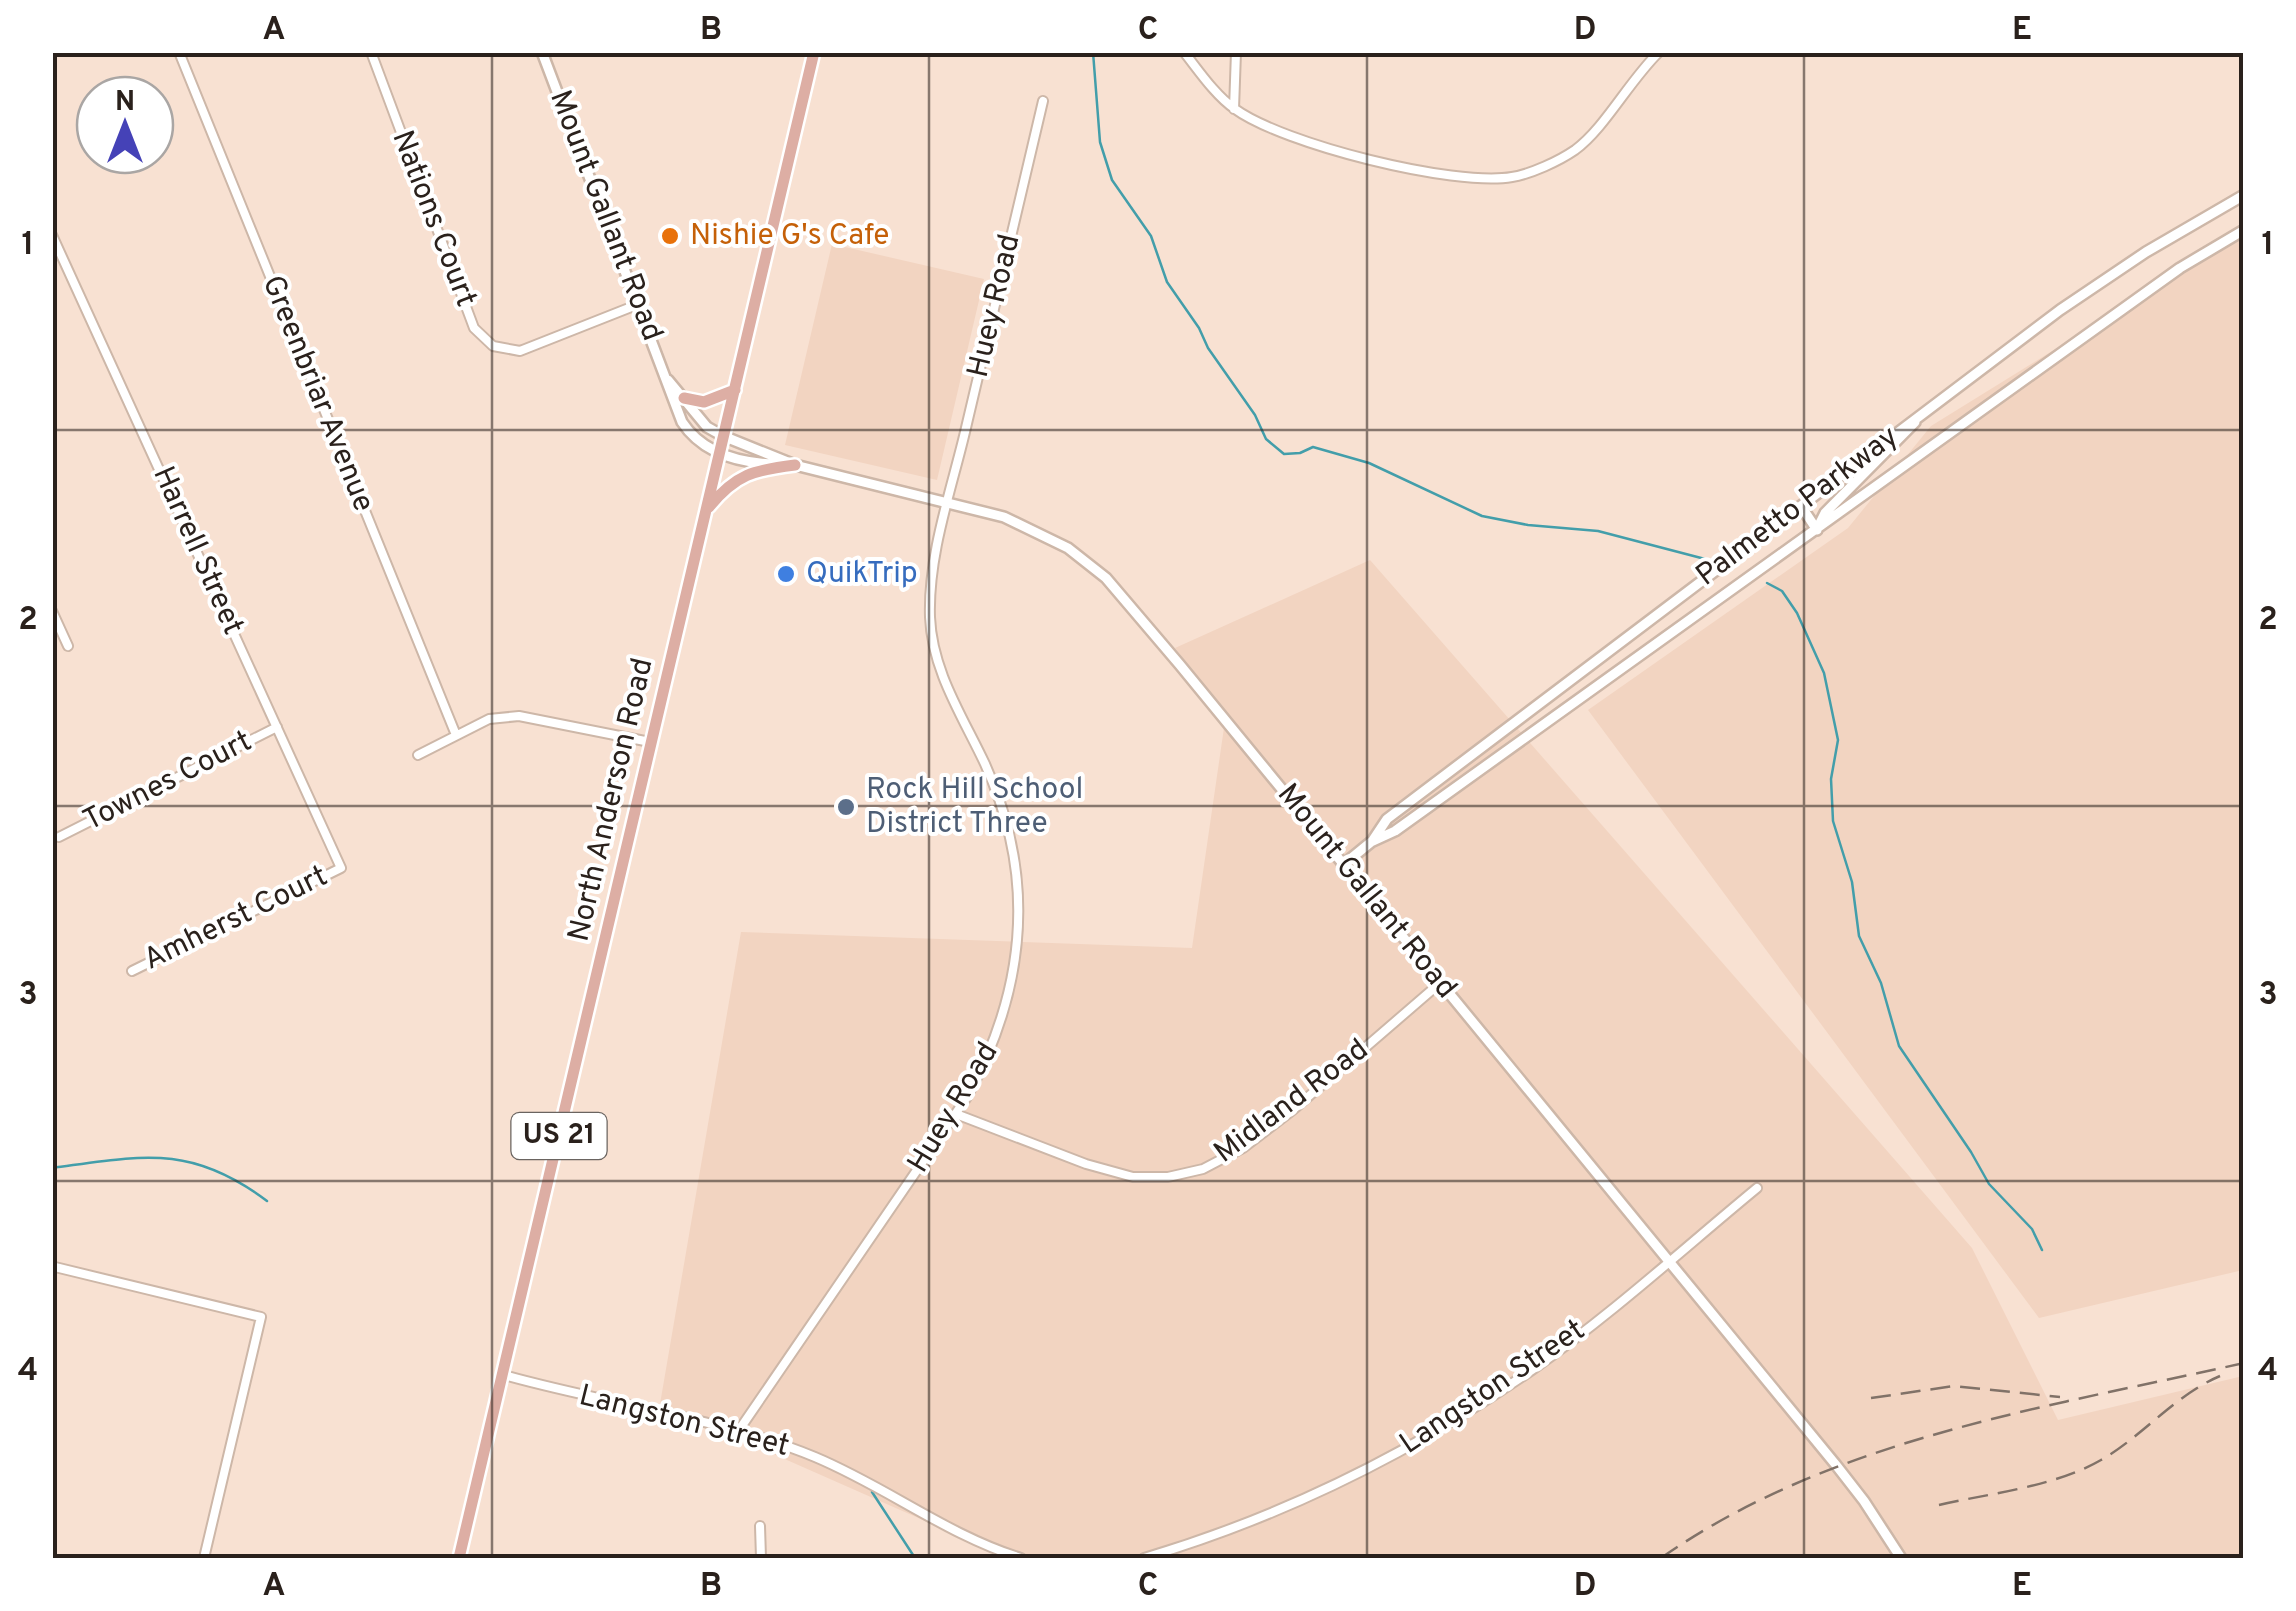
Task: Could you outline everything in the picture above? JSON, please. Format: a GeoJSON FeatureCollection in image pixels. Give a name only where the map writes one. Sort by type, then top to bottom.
{"type":"FeatureCollection","features":[{"type":"Feature","properties":{"kind":"main road","name":"North Anderson Road"},"geometry":{"type":"LineString","coordinates":[[460,1558],[814,52]]}},
{"type":"Feature","properties":{"kind":"main road"},"geometry":{"type":"LineString","coordinates":[[684,398],[704,402],[734,390]]}},
{"type":"Feature","properties":{"kind":"main road"},"geometry":{"type":"LineString","coordinates":[[706,510],[721,492],[745,474],[795,465]]}},
{"type":"Feature","properties":{"kind":"street","name":"Greenbriar Avenue"},"geometry":{"type":"LineString","coordinates":[[179,52],[456,734]]}},
{"type":"Feature","properties":{"kind":"street","name":"Nations Court"},"geometry":{"type":"LineString","coordinates":[[371,52],[474,328],[493,346],[520,351],[639,304]]}},
{"type":"Feature","properties":{"kind":"street","name":"Mount Gallant Road"},"geometry":{"type":"LineString","coordinates":[[542,52],[688,431],[703,446],[719,454],[756,464],[795,465]]}},
{"type":"Feature","properties":{"kind":"street"},"geometry":{"type":"LineString","coordinates":[[1184,52],[1234,108],[1269,128],[1422,172],[1478,179],[1515,177],[1574,151],[1660,52]]}},
{"type":"Feature","properties":{"kind":"street"},"geometry":{"type":"LineString","coordinates":[[1234,108],[1236,52]]}},
{"type":"Feature","properties":{"kind":"street","name":"Huey Road"},"geometry":{"type":"LineString","coordinates":[[737,1433],[956,1114],[988,1058],[1005,1011],[1018,945],[1020,898],[1011,834],[986,766],[939,667],[930,618],[940,531],[1043,101]]}},
{"type":"Feature","properties":{"kind":"street","name":"Palmetto Parkway"},"geometry":{"type":"LineString","coordinates":[[1371,842],[1387,818],[2060,310],[2146,252],[2244,196]]}},
{"type":"Feature","properties":{"kind":"street","name":"Palmetto Parkway"},"geometry":{"type":"LineString","coordinates":[[1343,865],[2180,268],[2244,230]]}},
{"type":"Feature","properties":{"kind":"street","name":"Harrell Street"},"geometry":{"type":"LineString","coordinates":[[52,235],[341,868]]}},
{"type":"Feature","properties":{"kind":"street","name":"Mount Gallant Road"},"geometry":{"type":"LineString","coordinates":[[668,380],[707,427],[723,436],[795,465],[1004,517],[1068,548],[1106,578],[1836,1465],[1901,1558]]}},
{"type":"Feature","properties":{"kind":"street"},"geometry":{"type":"LineString","coordinates":[[1817,530],[1824,513],[1920,416]]}},
{"type":"Feature","properties":{"kind":"street"},"geometry":{"type":"LineString","coordinates":[[1800,506],[1817,530]]}},
{"type":"Feature","properties":{"kind":"street"},"geometry":{"type":"LineString","coordinates":[[52,611],[68,646]]}},
{"type":"Feature","properties":{"kind":"street"},"geometry":{"type":"LineString","coordinates":[[418,755],[488,719],[519,716],[650,742]]}},
{"type":"Feature","properties":{"kind":"street","name":"Townes Court"},"geometry":{"type":"LineString","coordinates":[[59,838],[277,728]]}},
{"type":"Feature","properties":{"kind":"street","name":"Amherst Court"},"geometry":{"type":"LineString","coordinates":[[132,971],[341,868]]}},
{"type":"Feature","properties":{"kind":"street","name":"Midland Road"},"geometry":{"type":"LineString","coordinates":[[956,1114],[1086,1164],[1133,1177],[1168,1177],[1203,1169],[1244,1148],[1440,983]]}},
{"type":"Feature","properties":{"kind":"street","name":"Langston Street"},"geometry":{"type":"LineString","coordinates":[[1144,1558],[1266,1515],[1398,1453],[1535,1368],[1756,1188]]}},
{"type":"Feature","properties":{"kind":"street"},"geometry":{"type":"LineString","coordinates":[[54,1266],[261,1317],[204,1558]]}},
{"type":"Feature","properties":{"kind":"street","name":"Langston Street"},"geometry":{"type":"LineString","coordinates":[[504,1375],[813,1456],[861,1478],[966,1538],[1021,1558]]}},
{"type":"Feature","properties":{"kind":"street"},"geometry":{"type":"LineString","coordinates":[[760,1526],[761,1558]]}},
{"type":"Feature","properties":{"kind":"shaded area"},"geometry":{"type":"Polygon","coordinates":[[[2243,233],[2243,1270],[2039,1318],[1588,710],[1848,528],[1931,426],[2243,233]]]}},
{"type":"Feature","properties":{"kind":"shaded area"},"geometry":{"type":"Polygon","coordinates":[[[832,244],[984,279],[937,480],[785,445],[832,244]]]}},
{"type":"Feature","properties":{"kind":"shaded area"},"geometry":{"type":"Polygon","coordinates":[[[1370,560],[1972,1248],[2058,1420],[2243,1376],[2243,1558],[1009,1558],[660,1404],[741,932],[1192,948],[1226,714],[1175,648],[1370,560]]]}},
{"type":"Feature","properties":{"kind":"waterway"},"geometry":{"type":"LineString","coordinates":[[1093,52],[1100,142],[1112,180],[1151,236],[1167,282],[1208,348],[1255,415],[1266,439],[1284,454],[1313,447],[1369,463],[1482,516],[1528,525],[1598,531],[1705,559]]}},
{"type":"Feature","properties":{"kind":"waterway"},"geometry":{"type":"LineString","coordinates":[[1767,583],[1782,591],[1797,613],[1824,673],[1838,740],[1831,779],[1833,821],[1852,882],[1859,936],[1881,983],[1899,1046],[1989,1184],[2032,1229],[2042,1250]]}},
{"type":"Feature","properties":{"kind":"waterway"},"geometry":{"type":"LineString","coordinates":[[52,1168],[164,1158],[213,1170],[267,1201]]}},
{"type":"Feature","properties":{"kind":"waterway"},"geometry":{"type":"LineString","coordinates":[[872,1492],[915,1558]]}},
{"type":"Feature","properties":{"kind":"railway"},"geometry":{"type":"LineString","coordinates":[[1661,1558],[1727,1517],[1868,1455],[2017,1413],[2244,1363]]}},
{"type":"Feature","properties":{"kind":"railway"},"geometry":{"type":"LineString","coordinates":[[1939,1505],[2043,1483],[2083,1469],[2116,1450],[2188,1394],[2220,1376]]}},
{"type":"Feature","properties":{"kind":"railway"},"geometry":{"type":"LineString","coordinates":[[1871,1398],[1954,1386],[2060,1397]]}},
{"type":"Feature","properties":{"kind":"place","name":"Nishie G's Cafe"},"geometry":{"type":"Point","coordinates":[670,236]}},
{"type":"Feature","properties":{"kind":"place","name":"QuikTrip"},"geometry":{"type":"Point","coordinates":[786,574]}},
{"type":"Feature","properties":{"kind":"place","name":"Rock Hill School District Three"},"geometry":{"type":"Point","coordinates":[846,807]}}]}
